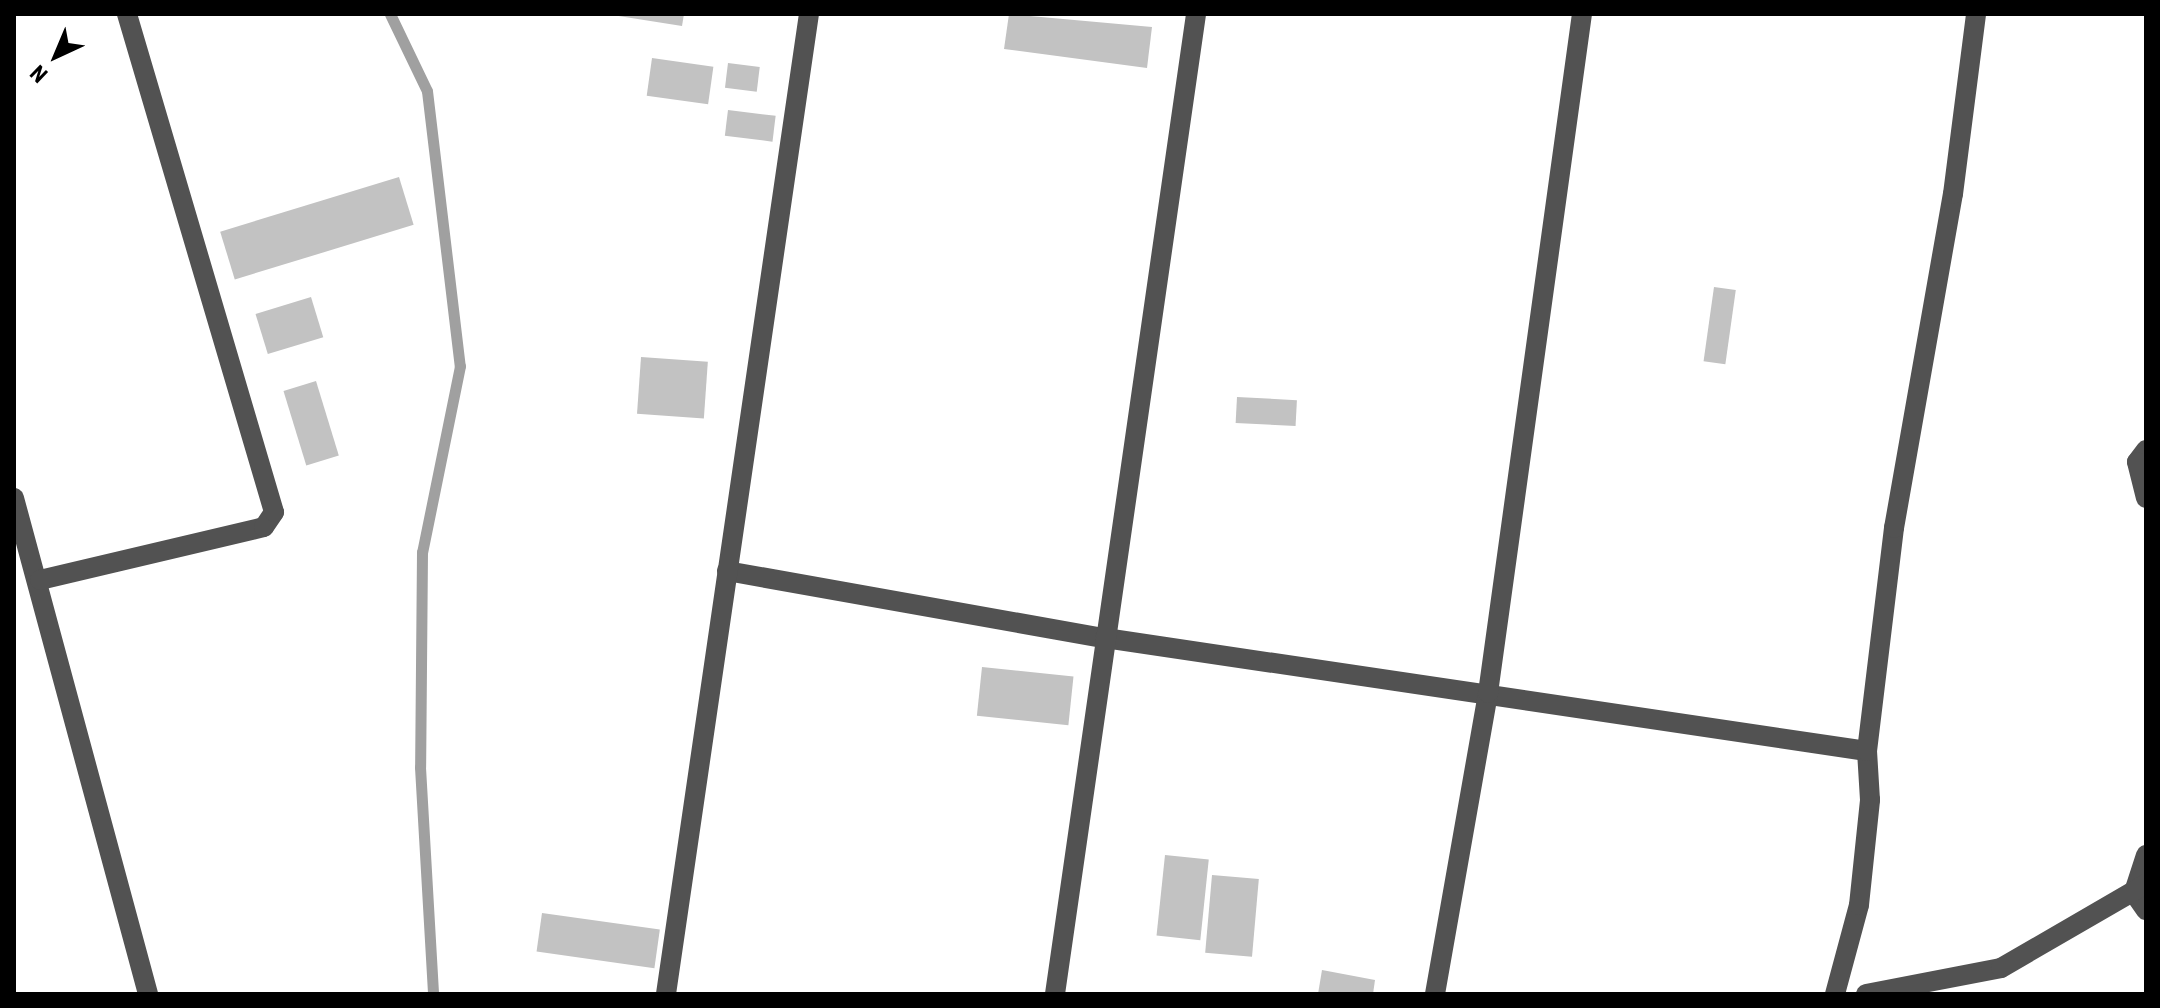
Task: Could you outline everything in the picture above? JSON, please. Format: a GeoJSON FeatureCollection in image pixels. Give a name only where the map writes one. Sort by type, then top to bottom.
{"type":"FeatureCollection","features":[{"type":"Feature","properties":{"kind":"street"},"geometry":{"type":"LineString","coordinates":[[40,580],[264,527],[274,512],[127,14]]}},
{"type":"Feature","properties":{"kind":"street"},"geometry":{"type":"LineString","coordinates":[[666,994],[727,571],[766,346],[809,14]]}},
{"type":"Feature","properties":{"kind":"street"},"geometry":{"type":"LineString","coordinates":[[1055,994],[1196,14]]}},
{"type":"Feature","properties":{"kind":"street"},"geometry":{"type":"LineString","coordinates":[[1435,994],[1488,693],[1582,14]]}},
{"type":"Feature","properties":{"kind":"street"},"geometry":{"type":"LineString","coordinates":[[1835,994],[1859,905],[1870,800],[1867,751],[1976,14]]}},
{"type":"Feature","properties":{"kind":"street"},"geometry":{"type":"LineString","coordinates":[[2146,450],[2137,462],[2146,498]]}},
{"type":"Feature","properties":{"kind":"street"},"geometry":{"type":"LineString","coordinates":[[14,498],[40,580],[148,994]]}},
{"type":"Feature","properties":{"kind":"street"},"geometry":{"type":"LineString","coordinates":[[727,571],[1105,638],[1867,751]]}},
{"type":"Feature","properties":{"kind":"street"},"geometry":{"type":"LineString","coordinates":[[1866,994],[1895,991],[2001,968],[2142,896],[2146,855]]}},
{"type":"Feature","properties":{"kind":"building"},"geometry":{"type":"Polygon","coordinates":[[[606,14],[684,14],[682,26],[606,14]]]}},
{"type":"Feature","properties":{"kind":"building"},"geometry":{"type":"Polygon","coordinates":[[[1009,14],[1152,27],[1147,68],[1004,49],[1009,14]]]}},
{"type":"Feature","properties":{"kind":"building"},"geometry":{"type":"Polygon","coordinates":[[[652,58],[713,67],[708,104],[647,96],[652,58]]]}},
{"type":"Feature","properties":{"kind":"building"},"geometry":{"type":"Polygon","coordinates":[[[728,63],[760,67],[757,92],[725,88],[728,63]]]}},
{"type":"Feature","properties":{"kind":"building"},"geometry":{"type":"Polygon","coordinates":[[[728,110],[776,116],[772,142],[725,136],[728,110]]]}},
{"type":"Feature","properties":{"kind":"building"},"geometry":{"type":"Polygon","coordinates":[[[399,177],[414,225],[235,279],[220,232],[399,177]]]}},
{"type":"Feature","properties":{"kind":"building"},"geometry":{"type":"Polygon","coordinates":[[[1714,287],[1736,290],[1725,364],[1704,361],[1714,287]]]}},
{"type":"Feature","properties":{"kind":"building"},"geometry":{"type":"Polygon","coordinates":[[[311,297],[323,337],[268,354],[256,314],[311,297]]]}},
{"type":"Feature","properties":{"kind":"building"},"geometry":{"type":"Polygon","coordinates":[[[641,357],[708,362],[704,419],[637,414],[641,357]]]}},
{"type":"Feature","properties":{"kind":"building"},"geometry":{"type":"Polygon","coordinates":[[[316,381],[339,456],[306,466],[283,391],[316,381]]]}},
{"type":"Feature","properties":{"kind":"building"},"geometry":{"type":"Polygon","coordinates":[[[1237,397],[1297,400],[1296,426],[1236,423],[1237,397]]]}},
{"type":"Feature","properties":{"kind":"building"},"geometry":{"type":"Polygon","coordinates":[[[982,667],[1073,677],[1068,725],[977,716],[982,667]]]}},
{"type":"Feature","properties":{"kind":"building"},"geometry":{"type":"Polygon","coordinates":[[[1165,855],[1209,860],[1200,940],[1157,936],[1165,855]]]}},
{"type":"Feature","properties":{"kind":"building"},"geometry":{"type":"Polygon","coordinates":[[[1212,875],[1259,879],[1252,957],[1205,953],[1212,875]]]}},
{"type":"Feature","properties":{"kind":"building"},"geometry":{"type":"Polygon","coordinates":[[[542,913],[660,930],[654,968],[537,952],[542,913]]]}},
{"type":"Feature","properties":{"kind":"building"},"geometry":{"type":"Polygon","coordinates":[[[1322,970],[1375,980],[1373,994],[1318,994],[1322,970]]]}},
{"type":"Feature","properties":{"kind":"waterway"},"geometry":{"type":"LineString","coordinates":[[390,14],[427,91],[460,366],[422,552],[420,767],[433,994]]}}]}
